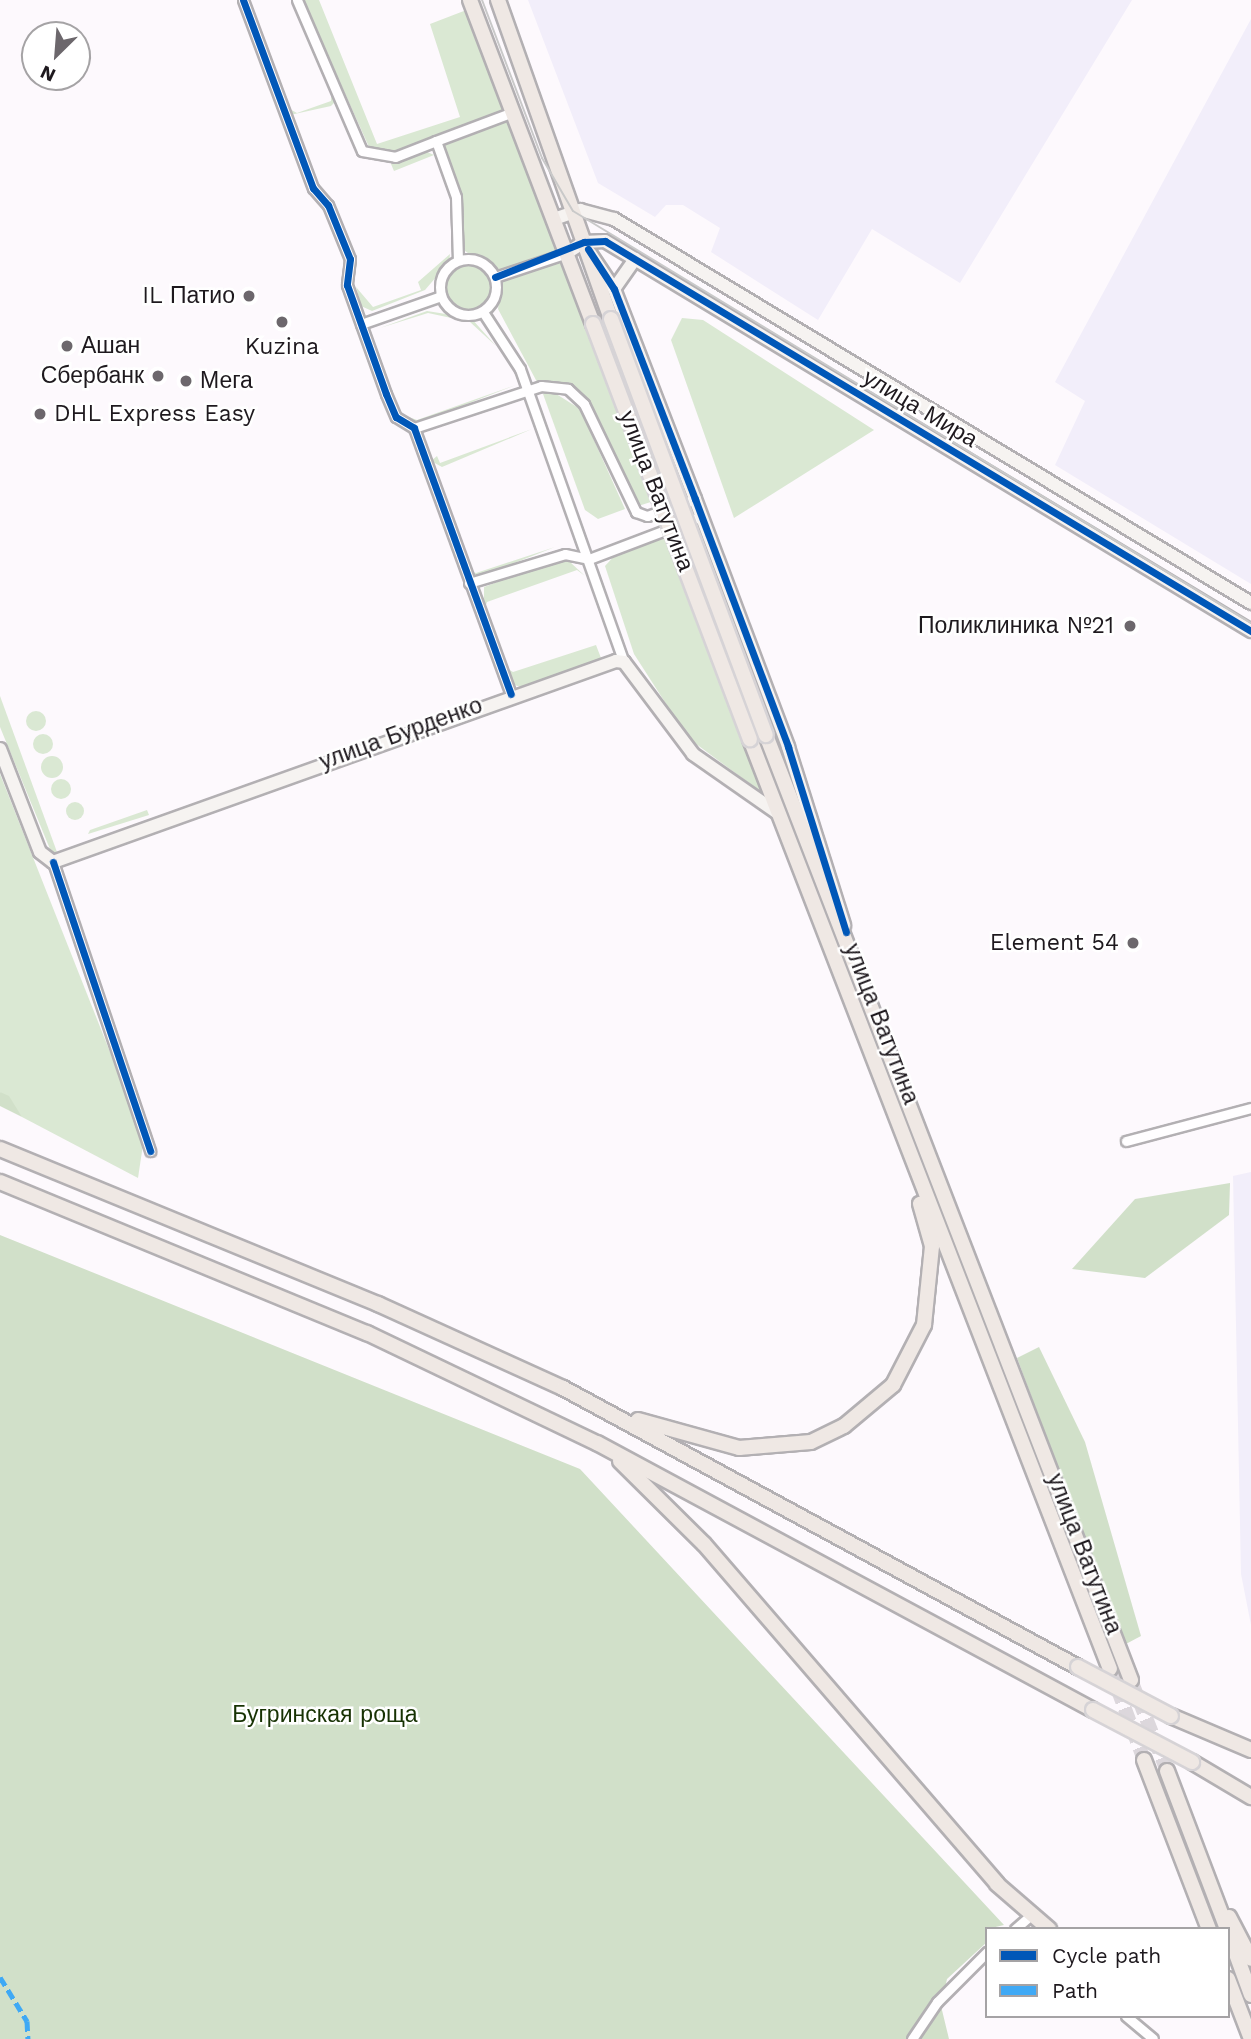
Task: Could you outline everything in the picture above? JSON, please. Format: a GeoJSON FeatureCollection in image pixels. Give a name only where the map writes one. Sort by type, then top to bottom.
{"type":"FeatureCollection","features":[{"type":"Feature","properties":{"kind":"main road"},"geometry":{"type":"LineString","coordinates":[[470,0],[566,253]]}},
{"type":"Feature","properties":{"kind":"main road"},"geometry":{"type":"LineString","coordinates":[[498,0],[573,211]]}},
{"type":"Feature","properties":{"kind":"main road","name":"улица Ватутина"},"geometry":{"type":"LineString","coordinates":[[573,211],[766,735],[846,932],[1131,1680]]}},
{"type":"Feature","properties":{"kind":"main road","name":"улица Ватутина"},"geometry":{"type":"LineString","coordinates":[[566,253],[910,1156],[1110,1669]]}},
{"type":"Feature","properties":{"kind":"main road"},"geometry":{"type":"LineString","coordinates":[[0,1149],[378,1304],[600,1406],[1078,1667],[1171,1716],[1251,1750]]}},
{"type":"Feature","properties":{"kind":"main road"},"geometry":{"type":"LineString","coordinates":[[600,1406],[700,1441],[775,1448],[811,1442],[876,1402],[909,1358],[933,1286],[932,1246],[910,1156]]}},
{"type":"Feature","properties":{"kind":"main road"},"geometry":{"type":"LineString","coordinates":[[0,1182],[367,1333],[597,1443],[1192,1762],[1251,1797]]}},
{"type":"Feature","properties":{"kind":"main road"},"geometry":{"type":"LineString","coordinates":[[597,1443],[663,1499],[1030,1916],[1046,1927]]}},
{"type":"Feature","properties":{"kind":"main road"},"geometry":{"type":"LineString","coordinates":[[1144,1760],[1208,1927]]}},
{"type":"Feature","properties":{"kind":"main road"},"geometry":{"type":"LineString","coordinates":[[1167,1771],[1227,1927]]}},
{"type":"Feature","properties":{"kind":"main road"},"geometry":{"type":"LineString","coordinates":[[1212,1887],[1251,1959]]}},
{"type":"Feature","properties":{"kind":"main road"},"geometry":{"type":"LineString","coordinates":[[1230,1936],[1251,1995]]}},
{"type":"Feature","properties":{"kind":"main road"},"geometry":{"type":"LineString","coordinates":[[1230,1984],[1251,2039]]}},
{"type":"Feature","properties":{"kind":"main road"},"geometry":{"type":"LineString","coordinates":[[1230,2003],[1245,2022]]}},
{"type":"Feature","properties":{"kind":"street"},"geometry":{"type":"LineString","coordinates":[[243,0],[313,188],[328,205],[351,259],[347,285],[361,324],[396,416],[414,428],[468,583],[511,694]]}},
{"type":"Feature","properties":{"kind":"street"},"geometry":{"type":"LineString","coordinates":[[297,0],[362,151],[395,157],[513,112]]}},
{"type":"Feature","properties":{"kind":"street"},"geometry":{"type":"LineString","coordinates":[[436,141],[456,197],[458,260],[441,279],[441,296],[458,314],[483,312],[494,300],[495,277]]}},
{"type":"Feature","properties":{"kind":"street"},"geometry":{"type":"LineString","coordinates":[[554,219],[573,211]]}},
{"type":"Feature","properties":{"kind":"street","name":"улица Мира"},"geometry":{"type":"LineString","coordinates":[[573,211],[614,219],[1251,603]]}},
{"type":"Feature","properties":{"kind":"street","name":"улица Мира"},"geometry":{"type":"LineString","coordinates":[[586,246],[604,241],[1251,631]]}},
{"type":"Feature","properties":{"kind":"street"},"geometry":{"type":"LineString","coordinates":[[495,277],[586,246],[614,289],[793,760],[846,932]]}},
{"type":"Feature","properties":{"kind":"street"},"geometry":{"type":"LineString","coordinates":[[614,289],[635,259]]}},
{"type":"Feature","properties":{"kind":"street"},"geometry":{"type":"LineString","coordinates":[[458,260],[476,260],[495,277]]}},
{"type":"Feature","properties":{"kind":"street"},"geometry":{"type":"LineString","coordinates":[[361,324],[441,296]]}},
{"type":"Feature","properties":{"kind":"street"},"geometry":{"type":"LineString","coordinates":[[483,312],[528,390],[624,663],[693,754],[779,814]]}},
{"type":"Feature","properties":{"kind":"street"},"geometry":{"type":"LineString","coordinates":[[414,428],[528,390],[568,389],[584,404],[636,512],[647,516],[695,499]]}},
{"type":"Feature","properties":{"kind":"street"},"geometry":{"type":"LineString","coordinates":[[918,430],[930,409]]}},
{"type":"Feature","properties":{"kind":"street"},"geometry":{"type":"LineString","coordinates":[[468,583],[565,554],[589,559],[702,516]]}},
{"type":"Feature","properties":{"kind":"street","name":"улица Бурденко"},"geometry":{"type":"LineString","coordinates":[[53,862],[511,694],[624,663]]}},
{"type":"Feature","properties":{"kind":"street"},"geometry":{"type":"LineString","coordinates":[[0,749],[40,852],[53,862],[150,1151]]}},
{"type":"Feature","properties":{"kind":"street"},"geometry":{"type":"LineString","coordinates":[[1126,1140],[1251,1108]]}},
{"type":"Feature","properties":{"kind":"street"},"geometry":{"type":"LineString","coordinates":[[1017,1927],[1030,1916]]}},
{"type":"Feature","properties":{"kind":"street"},"geometry":{"type":"LineString","coordinates":[[912,2039],[982,1961]]}},
{"type":"Feature","properties":{"kind":"street"},"geometry":{"type":"LineString","coordinates":[[1128,2018],[1153,2039]]}},
{"type":"Feature","properties":{"kind":"shaded area"},"geometry":{"type":"Polygon","coordinates":[[[528,0],[1132,0],[960,283],[872,229],[818,320],[711,252],[720,228],[683,205],[666,205],[655,217],[598,183],[528,0]]]}},
{"type":"Feature","properties":{"kind":"shaded area"},"geometry":{"type":"Polygon","coordinates":[[[1251,19],[1251,584],[1055,465],[1085,401],[1055,382],[1251,19]]]}},
{"type":"Feature","properties":{"kind":"shaded area"},"geometry":{"type":"Polygon","coordinates":[[[1251,1172],[1251,1625],[1241,1574],[1233,1176],[1251,1172]]]}},
{"type":"Feature","properties":{"kind":"green space"},"geometry":{"type":"Polygon","coordinates":[[[303,0],[319,0],[377,144],[460,117],[430,24],[469,9],[506,109],[395,152],[369,147],[303,0]]]}},
{"type":"Feature","properties":{"kind":"green space"},"geometry":{"type":"Polygon","coordinates":[[[331,93],[335,102],[331,106],[290,115],[288,108],[297,113],[331,101],[331,93]]]}},
{"type":"Feature","properties":{"kind":"green space"},"geometry":{"type":"Polygon","coordinates":[[[509,120],[559,249],[498,273],[462,249],[460,194],[441,146],[509,120]]]}},
{"type":"Feature","properties":{"kind":"green space"},"geometry":{"type":"Polygon","coordinates":[[[425,151],[434,155],[394,171],[391,164],[425,151]]]}},
{"type":"Feature","properties":{"kind":"green space"},"geometry":{"type":"Polygon","coordinates":[[[450,254],[449,262],[425,290],[372,311],[361,306],[356,287],[373,307],[421,290],[418,282],[450,254]]]}},
{"type":"Feature","properties":{"kind":"green space"},"geometry":{"type":"Polygon","coordinates":[[[563,261],[654,501],[635,507],[588,400],[570,385],[537,382],[498,309],[502,282],[563,261]]]}},
{"type":"Feature","properties":{"kind":"green space"},"geometry":{"type":"Polygon","coordinates":[[[468,264],[484,271],[491,287],[484,303],[468,310],[452,303],[445,287],[452,271],[468,264]]]}},
{"type":"Feature","properties":{"kind":"green space"},"geometry":{"type":"Polygon","coordinates":[[[427,311],[471,318],[496,346],[470,322],[428,313],[380,328],[427,311]]]}},
{"type":"Feature","properties":{"kind":"green space"},"geometry":{"type":"Polygon","coordinates":[[[682,318],[703,320],[874,430],[734,518],[671,340],[682,318]]]}},
{"type":"Feature","properties":{"kind":"green space"},"geometry":{"type":"Polygon","coordinates":[[[516,385],[418,423],[409,417],[417,420],[516,385]]]}},
{"type":"Feature","properties":{"kind":"green space"},"geometry":{"type":"Polygon","coordinates":[[[550,390],[580,409],[625,509],[598,519],[585,510],[543,394],[550,390]]]}},
{"type":"Feature","properties":{"kind":"green space"},"geometry":{"type":"Polygon","coordinates":[[[532,429],[442,467],[431,461],[437,456],[440,463],[532,429]]]}},
{"type":"Feature","properties":{"kind":"green space"},"geometry":{"type":"Polygon","coordinates":[[[664,533],[761,792],[688,738],[634,654],[605,566],[616,554],[664,533]]]}},
{"type":"Feature","properties":{"kind":"green space"},"geometry":{"type":"Polygon","coordinates":[[[555,547],[479,577],[470,571],[476,573],[555,547]]]}},
{"type":"Feature","properties":{"kind":"green space"},"geometry":{"type":"Polygon","coordinates":[[[554,561],[570,562],[585,576],[577,570],[487,602],[484,611],[484,587],[554,561]]]}},
{"type":"Feature","properties":{"kind":"green space"},"geometry":{"type":"Polygon","coordinates":[[[596,645],[601,658],[521,687],[511,684],[505,667],[513,672],[596,645]]]}},
{"type":"Feature","properties":{"kind":"green space"},"geometry":{"type":"Polygon","coordinates":[[[0,696],[57,852],[52,854],[0,727],[0,696]]]}},
{"type":"Feature","properties":{"kind":"green space"},"geometry":{"type":"Polygon","coordinates":[[[36,711],[43,714],[46,721],[43,728],[36,731],[29,728],[26,721],[29,714],[36,711]]]}},
{"type":"Feature","properties":{"kind":"green space"},"geometry":{"type":"Polygon","coordinates":[[[43,734],[50,737],[53,744],[50,751],[43,754],[36,751],[33,744],[36,737],[43,734]]]}},
{"type":"Feature","properties":{"kind":"green space"},"geometry":{"type":"Polygon","coordinates":[[[52,756],[60,759],[63,767],[60,775],[52,778],[44,775],[41,767],[44,759],[52,756]]]}},
{"type":"Feature","properties":{"kind":"green space"},"geometry":{"type":"Polygon","coordinates":[[[0,774],[144,1138],[138,1178],[22,1117],[0,1092],[0,774]]]}},
{"type":"Feature","properties":{"kind":"green space"},"geometry":{"type":"Polygon","coordinates":[[[61,779],[68,782],[71,789],[68,796],[61,799],[54,796],[51,789],[54,782],[61,779]]]}},
{"type":"Feature","properties":{"kind":"green space"},"geometry":{"type":"Polygon","coordinates":[[[75,802],[81,805],[84,811],[81,817],[75,820],[69,817],[66,811],[69,805],[75,802]]]}},
{"type":"Feature","properties":{"kind":"green space"},"geometry":{"type":"Polygon","coordinates":[[[147,810],[149,815],[88,834],[90,830],[147,810]]]}},
{"type":"Feature","properties":{"kind":"green space"},"geometry":{"type":"Polygon","coordinates":[[[0,1092],[9,1096],[22,1117],[0,1106],[0,1092]]]}},
{"type":"Feature","properties":{"kind":"green space"},"geometry":{"type":"Polygon","coordinates":[[[1230,1183],[1229,1215],[1145,1278],[1072,1269],[1135,1199],[1230,1183]]]}},
{"type":"Feature","properties":{"kind":"green space","name":"Бугринская роща"},"geometry":{"type":"Polygon","coordinates":[[[0,1235],[580,1469],[1004,1925],[985,1927],[985,1944],[947,1979],[941,2006],[949,2039],[0,2039],[0,1235]]]}},
{"type":"Feature","properties":{"kind":"green space"},"geometry":{"type":"Polygon","coordinates":[[[1039,1347],[1085,1442],[1141,1636],[1124,1645],[1017,1358],[1039,1347]]]}},
{"type":"Feature","properties":{"kind":"tunnel"},"geometry":{"type":"LineString","coordinates":[[1110,1669],[1144,1760]]}},
{"type":"Feature","properties":{"kind":"tunnel"},"geometry":{"type":"LineString","coordinates":[[1131,1680],[1167,1771]]}},
{"type":"Feature","properties":{"kind":"tram line"},"geometry":{"type":"LineString","coordinates":[[482,0],[542,158],[573,211],[1251,623]]}},
{"type":"Feature","properties":{"kind":"marked path"},"geometry":{"type":"LineString","coordinates":[[0,1977],[27,2021],[28,2039]]}},
{"type":"Feature","properties":{"kind":"cycle path"},"geometry":{"type":"LineString","coordinates":[[243,0],[313,188],[328,205],[350,259],[347,285],[386,394],[396,417],[414,428],[511,694]]}},
{"type":"Feature","properties":{"kind":"cycle path"},"geometry":{"type":"LineString","coordinates":[[495,277],[584,242],[605,241],[1251,631]]}},
{"type":"Feature","properties":{"kind":"cycle path"},"geometry":{"type":"LineString","coordinates":[[588,249],[614,289],[695,499],[788,747],[846,932]]}},
{"type":"Feature","properties":{"kind":"cycle path"},"geometry":{"type":"LineString","coordinates":[[53,862],[150,1151]]}},
{"type":"Feature","properties":{"kind":"place","name":"IL Патио"},"geometry":{"type":"Point","coordinates":[249,296]}},
{"type":"Feature","properties":{"kind":"place","name":"Kuzina"},"geometry":{"type":"Point","coordinates":[282,322]}},
{"type":"Feature","properties":{"kind":"place","name":"Ашан"},"geometry":{"type":"Point","coordinates":[67,346]}},
{"type":"Feature","properties":{"kind":"place","name":"Сбербанк"},"geometry":{"type":"Point","coordinates":[158,376]}},
{"type":"Feature","properties":{"kind":"place","name":"Мега"},"geometry":{"type":"Point","coordinates":[186,381]}},
{"type":"Feature","properties":{"kind":"place","name":"DHL Express Easy"},"geometry":{"type":"Point","coordinates":[40,414]}},
{"type":"Feature","properties":{"kind":"place","name":"Поликлиника №21"},"geometry":{"type":"Point","coordinates":[1130,626]}},
{"type":"Feature","properties":{"kind":"place","name":"Element 54"},"geometry":{"type":"Point","coordinates":[1133,943]}}]}
